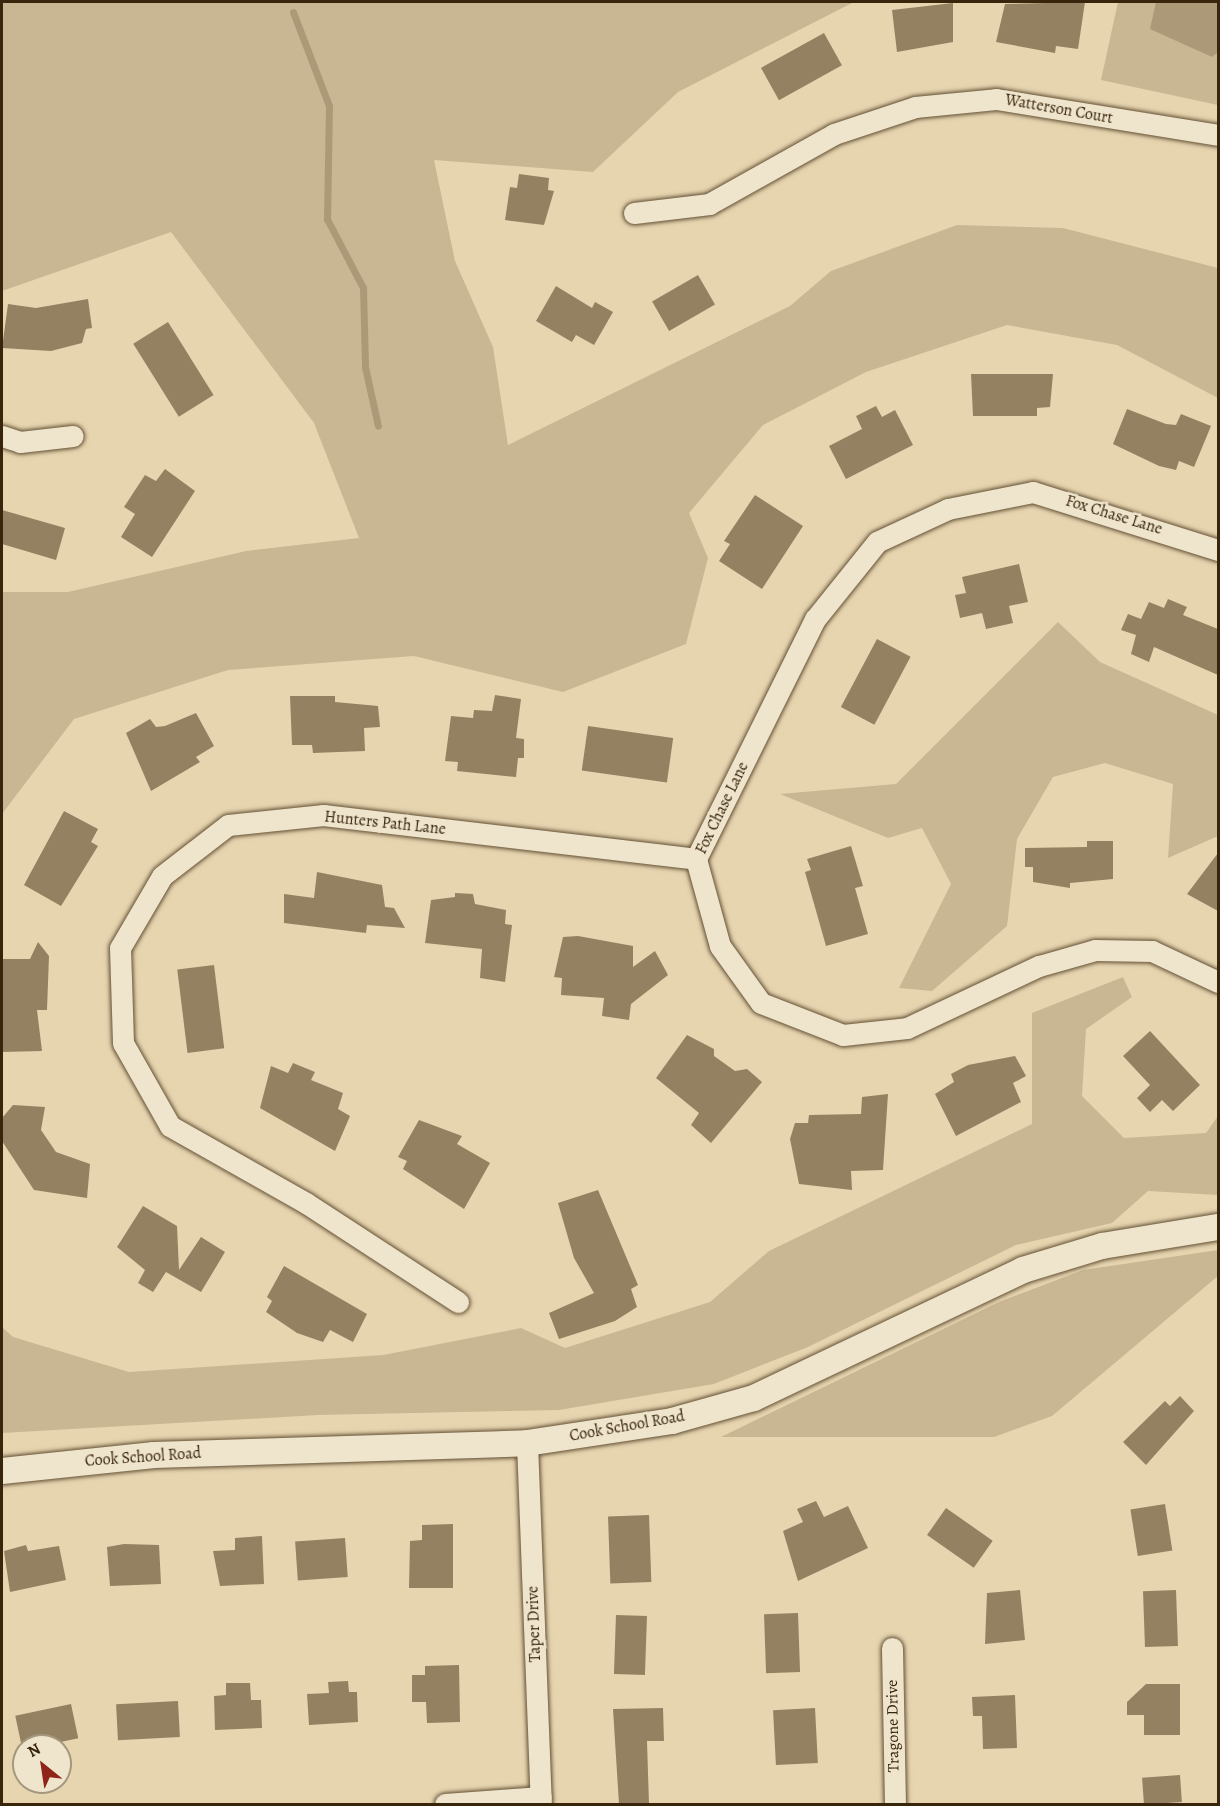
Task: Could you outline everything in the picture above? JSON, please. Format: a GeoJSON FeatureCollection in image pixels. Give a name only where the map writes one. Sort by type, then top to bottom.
{"type":"FeatureCollection","features":[{"type":"Feature","properties":{"kind":"street","name":"Watterson Court"},"geometry":{"type":"LineString","coordinates":[[634,213],[709,204],[834,134],[915,107],[996,99],[1218,135]]}},
{"type":"Feature","properties":{"kind":"street"},"geometry":{"type":"LineString","coordinates":[[2,436],[20,442],[73,436]]}},
{"type":"Feature","properties":{"kind":"street","name":"Fox Chase Lane"},"geometry":{"type":"LineString","coordinates":[[1218,550],[1032,492],[948,509],[878,542],[815,619],[696,859],[720,946],[761,1003],[843,1035],[907,1028],[1039,966],[1095,950],[1152,951],[1218,982]]}},
{"type":"Feature","properties":{"kind":"street","name":"Hunters Path Lane"},"geometry":{"type":"LineString","coordinates":[[458,1302],[306,1203],[170,1126],[123,1043],[120,948],[162,876],[228,825],[323,815],[696,859]]}},
{"type":"Feature","properties":{"kind":"street","name":"Cook School Road"},"geometry":{"type":"LineString","coordinates":[[2,1471],[154,1455],[527,1443],[672,1420],[754,1398],[1023,1270],[1102,1246],[1218,1227]]}},
{"type":"Feature","properties":{"kind":"street","name":"Taper Drive"},"geometry":{"type":"LineString","coordinates":[[527,1443],[541,1801]]}},
{"type":"Feature","properties":{"kind":"street","name":"Tragone Drive"},"geometry":{"type":"LineString","coordinates":[[892,1648],[895,1804]]}},
{"type":"Feature","properties":{"kind":"street"},"geometry":{"type":"LineString","coordinates":[[445,1804],[541,1801]]}},
{"type":"Feature","properties":{"kind":"shaded area"},"geometry":{"type":"Polygon","coordinates":[[[2,2],[854,2],[678,92],[593,172],[434,160],[455,261],[493,347],[508,445],[790,306],[831,271],[957,225],[1063,228],[1218,268],[1218,398],[1117,345],[1007,325],[866,372],[763,425],[689,513],[708,558],[686,644],[563,692],[414,656],[228,670],[74,719],[2,814],[2,592],[68,592],[246,551],[359,538],[314,423],[171,232],[2,291],[2,2]]]}},
{"type":"Feature","properties":{"kind":"shaded area"},"geometry":{"type":"Polygon","coordinates":[[[1118,2],[1218,2],[1218,105],[1101,80],[1118,2]]]}},
{"type":"Feature","properties":{"kind":"shaded area"},"geometry":{"type":"Polygon","coordinates":[[[1156,2],[1218,2],[1218,52],[1212,57],[1150,29],[1156,2]]]}},
{"type":"Feature","properties":{"kind":"shaded area"},"geometry":{"type":"Polygon","coordinates":[[[1058,622],[1100,662],[1218,715],[1218,836],[1168,858],[1173,784],[1105,763],[1053,777],[1017,839],[1007,926],[932,991],[899,988],[951,884],[922,828],[888,838],[780,794],[896,784],[1058,622]]]}},
{"type":"Feature","properties":{"kind":"shaded area"},"geometry":{"type":"Polygon","coordinates":[[[1123,977],[1132,997],[1086,1029],[1082,1096],[1124,1138],[1206,1133],[1218,1116],[1218,1195],[1148,1191],[1112,1223],[1016,1245],[808,1347],[714,1384],[559,1410],[318,1415],[2,1433],[2,1327],[13,1337],[129,1372],[383,1355],[521,1328],[565,1348],[710,1302],[769,1251],[1032,1124],[1032,1013],[1123,977]]]}},
{"type":"Feature","properties":{"kind":"shaded area"},"geometry":{"type":"Polygon","coordinates":[[[1218,1250],[1218,1276],[1052,1416],[994,1437],[721,1437],[999,1302],[1083,1270],[1218,1250]]]}},
{"type":"Feature","properties":{"kind":"building"},"geometry":{"type":"Polygon","coordinates":[[[1085,2],[1078,49],[1056,46],[1055,53],[996,42],[1005,4],[1085,2]]]}},
{"type":"Feature","properties":{"kind":"building"},"geometry":{"type":"Polygon","coordinates":[[[953,3],[953,42],[897,52],[892,10],[953,3]]]}},
{"type":"Feature","properties":{"kind":"building"},"geometry":{"type":"Polygon","coordinates":[[[824,33],[842,65],[779,100],[761,68],[824,33]]]}},
{"type":"Feature","properties":{"kind":"building"},"geometry":{"type":"Polygon","coordinates":[[[519,174],[549,178],[548,190],[554,191],[544,225],[505,220],[510,187],[517,188],[519,174]]]}},
{"type":"Feature","properties":{"kind":"building"},"geometry":{"type":"Polygon","coordinates":[[[698,275],[715,304],[669,331],[652,302],[698,275]]]}},
{"type":"Feature","properties":{"kind":"building"},"geometry":{"type":"Polygon","coordinates":[[[556,286],[592,308],[595,302],[613,312],[594,345],[576,335],[572,342],[536,321],[556,286]]]}},
{"type":"Feature","properties":{"kind":"building"},"geometry":{"type":"Polygon","coordinates":[[[88,299],[92,328],[86,329],[82,343],[51,351],[2,348],[8,304],[36,308],[88,299]]]}},
{"type":"Feature","properties":{"kind":"building"},"geometry":{"type":"Polygon","coordinates":[[[168,322],[214,395],[179,417],[133,344],[168,322]]]}},
{"type":"Feature","properties":{"kind":"building"},"geometry":{"type":"Polygon","coordinates":[[[971,374],[1053,374],[1050,407],[1037,408],[1037,416],[973,416],[971,374]]]}},
{"type":"Feature","properties":{"kind":"building"},"geometry":{"type":"Polygon","coordinates":[[[876,406],[882,417],[895,410],[913,445],[846,479],[829,446],[862,429],[856,416],[876,406]]]}},
{"type":"Feature","properties":{"kind":"building"},"geometry":{"type":"Polygon","coordinates":[[[1127,409],[1166,424],[1176,425],[1181,414],[1211,426],[1194,467],[1179,461],[1176,470],[1159,466],[1113,444],[1127,409]]]}},
{"type":"Feature","properties":{"kind":"building"},"geometry":{"type":"Polygon","coordinates":[[[165,469],[195,491],[152,557],[121,537],[135,514],[124,507],[145,475],[156,481],[165,469]]]}},
{"type":"Feature","properties":{"kind":"building"},"geometry":{"type":"Polygon","coordinates":[[[755,495],[803,526],[762,589],[719,561],[730,544],[724,541],[755,495]]]}},
{"type":"Feature","properties":{"kind":"building"},"geometry":{"type":"Polygon","coordinates":[[[2,510],[65,528],[56,560],[2,544],[2,510]]]}},
{"type":"Feature","properties":{"kind":"building"},"geometry":{"type":"Polygon","coordinates":[[[1019,564],[1028,602],[1009,606],[1013,623],[986,629],[982,613],[960,618],[955,595],[966,593],[962,577],[1019,564]]]}},
{"type":"Feature","properties":{"kind":"building"},"geometry":{"type":"Polygon","coordinates":[[[1168,599],[1187,607],[1183,615],[1218,629],[1218,675],[1154,647],[1149,662],[1131,654],[1136,635],[1121,630],[1128,614],[1141,619],[1149,602],[1164,608],[1168,599]]]}},
{"type":"Feature","properties":{"kind":"building"},"geometry":{"type":"Polygon","coordinates":[[[877,639],[911,657],[874,725],[841,707],[877,639]]]}},
{"type":"Feature","properties":{"kind":"building"},"geometry":{"type":"Polygon","coordinates":[[[495,695],[521,699],[516,738],[524,739],[524,758],[518,758],[516,777],[457,771],[458,762],[445,761],[451,716],[473,718],[474,710],[492,711],[495,695]]]}},
{"type":"Feature","properties":{"kind":"building"},"geometry":{"type":"Polygon","coordinates":[[[290,696],[335,696],[335,702],[378,706],[380,727],[364,728],[365,751],[313,753],[312,745],[292,745],[290,696]]]}},
{"type":"Feature","properties":{"kind":"building"},"geometry":{"type":"Polygon","coordinates":[[[196,713],[214,746],[196,757],[200,762],[151,791],[126,733],[150,719],[156,727],[165,726],[196,713]]]}},
{"type":"Feature","properties":{"kind":"building"},"geometry":{"type":"Polygon","coordinates":[[[588,726],[673,738],[667,783],[582,771],[588,726]]]}},
{"type":"Feature","properties":{"kind":"building"},"geometry":{"type":"Polygon","coordinates":[[[64,811],[98,829],[91,842],[98,846],[61,906],[24,885],[64,811]]]}},
{"type":"Feature","properties":{"kind":"building"},"geometry":{"type":"Polygon","coordinates":[[[1087,841],[1113,841],[1113,879],[1070,883],[1070,888],[1033,882],[1033,867],[1025,867],[1025,848],[1087,847],[1087,841]]]}},
{"type":"Feature","properties":{"kind":"building"},"geometry":{"type":"Polygon","coordinates":[[[851,846],[863,886],[855,888],[868,934],[826,946],[805,872],[811,870],[807,859],[851,846]]]}},
{"type":"Feature","properties":{"kind":"building"},"geometry":{"type":"Polygon","coordinates":[[[1218,853],[1218,911],[1187,894],[1218,853]]]}},
{"type":"Feature","properties":{"kind":"building"},"geometry":{"type":"Polygon","coordinates":[[[317,872],[382,885],[385,907],[394,908],[405,928],[367,925],[366,933],[284,923],[284,894],[314,898],[317,872]]]}},
{"type":"Feature","properties":{"kind":"building"},"geometry":{"type":"Polygon","coordinates":[[[455,893],[473,894],[475,904],[506,910],[505,924],[512,925],[505,982],[480,978],[482,949],[425,943],[431,900],[455,897],[455,893]]]}},
{"type":"Feature","properties":{"kind":"building"},"geometry":{"type":"Polygon","coordinates":[[[578,936],[633,946],[633,967],[655,951],[668,975],[631,1004],[629,1020],[602,1016],[604,998],[561,995],[562,978],[554,977],[563,937],[578,936]]]}},
{"type":"Feature","properties":{"kind":"building"},"geometry":{"type":"Polygon","coordinates":[[[38,942],[49,956],[47,1010],[37,1010],[42,1051],[2,1052],[2,959],[30,959],[38,942]]]}},
{"type":"Feature","properties":{"kind":"building"},"geometry":{"type":"Polygon","coordinates":[[[214,965],[224,1048],[188,1053],[177,970],[214,965]]]}},
{"type":"Feature","properties":{"kind":"building"},"geometry":{"type":"Polygon","coordinates":[[[1150,1031],[1200,1085],[1173,1111],[1162,1100],[1150,1112],[1137,1098],[1150,1085],[1123,1056],[1150,1031]]]}},
{"type":"Feature","properties":{"kind":"building"},"geometry":{"type":"Polygon","coordinates":[[[687,1035],[714,1049],[714,1056],[735,1071],[747,1069],[762,1082],[711,1143],[691,1125],[699,1113],[656,1078],[687,1035]]]}},
{"type":"Feature","properties":{"kind":"building"},"geometry":{"type":"Polygon","coordinates":[[[1015,1056],[1026,1076],[1013,1083],[1021,1102],[956,1136],[935,1094],[954,1082],[951,1074],[968,1065],[1015,1056]]]}},
{"type":"Feature","properties":{"kind":"building"},"geometry":{"type":"Polygon","coordinates":[[[293,1063],[315,1072],[311,1080],[343,1093],[338,1109],[350,1116],[335,1151],[260,1108],[271,1066],[288,1073],[293,1063]]]}},
{"type":"Feature","properties":{"kind":"building"},"geometry":{"type":"Polygon","coordinates":[[[888,1094],[883,1170],[851,1171],[852,1190],[799,1184],[790,1139],[795,1123],[808,1123],[809,1115],[861,1114],[862,1097],[888,1094]]]}},
{"type":"Feature","properties":{"kind":"building"},"geometry":{"type":"Polygon","coordinates":[[[13,1105],[45,1107],[41,1130],[56,1152],[90,1164],[87,1198],[34,1190],[2,1141],[2,1118],[13,1105]]]}},
{"type":"Feature","properties":{"kind":"building"},"geometry":{"type":"Polygon","coordinates":[[[419,1120],[462,1136],[457,1144],[490,1163],[464,1209],[403,1169],[407,1161],[398,1157],[419,1120]]]}},
{"type":"Feature","properties":{"kind":"building"},"geometry":{"type":"Polygon","coordinates":[[[598,1190],[638,1285],[631,1289],[637,1307],[615,1321],[559,1339],[549,1313],[594,1293],[574,1258],[558,1203],[598,1190]]]}},
{"type":"Feature","properties":{"kind":"building"},"geometry":{"type":"Polygon","coordinates":[[[143,1206],[177,1226],[179,1270],[201,1237],[225,1252],[201,1292],[166,1272],[153,1292],[138,1283],[145,1270],[117,1247],[143,1206]]]}},
{"type":"Feature","properties":{"kind":"building"},"geometry":{"type":"Polygon","coordinates":[[[284,1266],[367,1314],[353,1342],[330,1330],[323,1342],[297,1333],[266,1312],[272,1301],[267,1297],[284,1266]]]}},
{"type":"Feature","properties":{"kind":"building"},"geometry":{"type":"Polygon","coordinates":[[[1180,1396],[1194,1411],[1146,1465],[1123,1442],[1165,1401],[1170,1406],[1180,1396]]]}},
{"type":"Feature","properties":{"kind":"building"},"geometry":{"type":"Polygon","coordinates":[[[816,1501],[824,1517],[848,1506],[868,1548],[798,1581],[783,1531],[803,1522],[797,1509],[816,1501]]]}},
{"type":"Feature","properties":{"kind":"building"},"geometry":{"type":"Polygon","coordinates":[[[1165,1504],[1172,1550],[1138,1556],[1130,1509],[1165,1504]]]}},
{"type":"Feature","properties":{"kind":"building"},"geometry":{"type":"Polygon","coordinates":[[[946,1508],[993,1541],[974,1568],[927,1535],[946,1508]]]}},
{"type":"Feature","properties":{"kind":"building"},"geometry":{"type":"Polygon","coordinates":[[[649,1515],[651,1582],[610,1583],[608,1516],[649,1515]]]}},
{"type":"Feature","properties":{"kind":"building"},"geometry":{"type":"Polygon","coordinates":[[[453,1524],[453,1588],[409,1588],[410,1541],[422,1540],[422,1525],[453,1524]]]}},
{"type":"Feature","properties":{"kind":"building"},"geometry":{"type":"Polygon","coordinates":[[[262,1536],[264,1584],[220,1586],[213,1551],[235,1550],[235,1538],[262,1536]]]}},
{"type":"Feature","properties":{"kind":"building"},"geometry":{"type":"Polygon","coordinates":[[[345,1538],[348,1577],[298,1580],[295,1541],[345,1538]]]}},
{"type":"Feature","properties":{"kind":"building"},"geometry":{"type":"Polygon","coordinates":[[[124,1544],[159,1545],[161,1584],[110,1586],[107,1547],[124,1544]]]}},
{"type":"Feature","properties":{"kind":"building"},"geometry":{"type":"Polygon","coordinates":[[[26,1545],[28,1551],[59,1546],[66,1580],[10,1592],[4,1551],[26,1545]]]}},
{"type":"Feature","properties":{"kind":"building"},"geometry":{"type":"Polygon","coordinates":[[[1020,1590],[1025,1640],[985,1644],[987,1593],[1020,1590]]]}},
{"type":"Feature","properties":{"kind":"building"},"geometry":{"type":"Polygon","coordinates":[[[1176,1590],[1178,1646],[1145,1647],[1143,1591],[1176,1590]]]}},
{"type":"Feature","properties":{"kind":"building"},"geometry":{"type":"Polygon","coordinates":[[[798,1613],[800,1672],[766,1673],[764,1614],[798,1613]]]}},
{"type":"Feature","properties":{"kind":"building"},"geometry":{"type":"Polygon","coordinates":[[[616,1615],[647,1616],[645,1675],[614,1674],[616,1615]]]}},
{"type":"Feature","properties":{"kind":"building"},"geometry":{"type":"Polygon","coordinates":[[[459,1665],[460,1722],[427,1723],[426,1702],[412,1702],[412,1675],[425,1675],[425,1666],[459,1665]]]}},
{"type":"Feature","properties":{"kind":"building"},"geometry":{"type":"Polygon","coordinates":[[[348,1681],[349,1692],[357,1692],[358,1722],[309,1725],[307,1694],[329,1693],[328,1682],[348,1681]]]}},
{"type":"Feature","properties":{"kind":"building"},"geometry":{"type":"Polygon","coordinates":[[[226,1683],[250,1683],[251,1700],[261,1700],[262,1728],[215,1730],[214,1696],[226,1695],[226,1683]]]}},
{"type":"Feature","properties":{"kind":"building"},"geometry":{"type":"Polygon","coordinates":[[[1146,1684],[1180,1684],[1180,1735],[1144,1735],[1144,1715],[1127,1715],[1127,1702],[1146,1684]]]}},
{"type":"Feature","properties":{"kind":"building"},"geometry":{"type":"Polygon","coordinates":[[[1015,1695],[1017,1748],[983,1749],[982,1716],[973,1716],[972,1697],[1015,1695]]]}},
{"type":"Feature","properties":{"kind":"building"},"geometry":{"type":"Polygon","coordinates":[[[178,1701],[180,1737],[118,1740],[116,1704],[178,1701]]]}},
{"type":"Feature","properties":{"kind":"building"},"geometry":{"type":"Polygon","coordinates":[[[71,1704],[78,1738],[72,1740],[72,1734],[19,1734],[15,1716],[71,1704]]]}},
{"type":"Feature","properties":{"kind":"building"},"geometry":{"type":"Polygon","coordinates":[[[663,1708],[664,1741],[647,1741],[649,1804],[619,1804],[613,1709],[663,1708]]]}},
{"type":"Feature","properties":{"kind":"building"},"geometry":{"type":"Polygon","coordinates":[[[815,1708],[818,1763],[776,1765],[773,1710],[815,1708]]]}},
{"type":"Feature","properties":{"kind":"building"},"geometry":{"type":"Polygon","coordinates":[[[1180,1775],[1182,1802],[1144,1804],[1142,1778],[1180,1775]]]}},
{"type":"Feature","properties":{"kind":"waterway"},"geometry":{"type":"LineString","coordinates":[[293,12],[329,106],[327,219],[363,288],[365,367],[378,426]]}}]}
